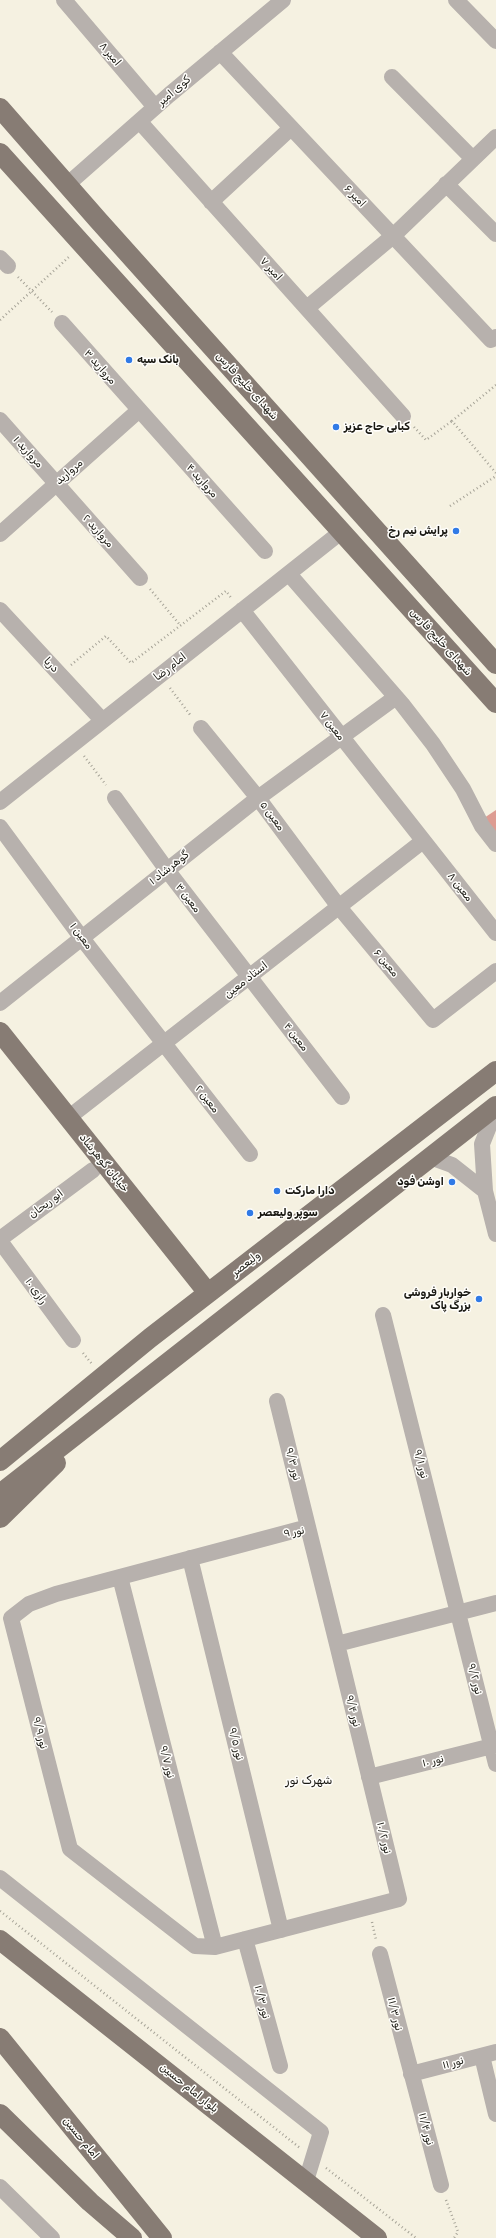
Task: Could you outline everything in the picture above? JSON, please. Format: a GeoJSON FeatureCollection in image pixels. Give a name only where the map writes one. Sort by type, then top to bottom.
{"type":"FeatureCollection","features":[{"type":"Feature","properties":{"kind":"main road","name":"شهدای خلیج فارس"},"geometry":{"type":"LineString","coordinates":[[0,108],[68,184],[103,226],[496,664]]}},
{"type":"Feature","properties":{"kind":"main road","name":"شهدای خلیج فارس"},"geometry":{"type":"LineString","coordinates":[[3,162],[82,245],[496,703]]}},
{"type":"Feature","properties":{"kind":"main road","name":"خیابان گوهرشاد"},"geometry":{"type":"LineString","coordinates":[[2,1040],[68,1118],[208,1293]]}},
{"type":"Feature","properties":{"kind":"main road","name":"ولیعصر"},"geometry":{"type":"LineString","coordinates":[[0,1461],[102,1377],[208,1293],[496,1071]]}},
{"type":"Feature","properties":{"kind":"main road"},"geometry":{"type":"LineString","coordinates":[[0,1494],[130,1391],[496,1107]]}},
{"type":"Feature","properties":{"kind":"main road"},"geometry":{"type":"LineString","coordinates":[[0,1518],[130,1391]]}},
{"type":"Feature","properties":{"kind":"main road","name":"بلوار امام حسین"},"geometry":{"type":"LineString","coordinates":[[0,1940],[377,2238]]}},
{"type":"Feature","properties":{"kind":"main road","name":"امام حسین"},"geometry":{"type":"LineString","coordinates":[[0,2038],[162,2238]]}},
{"type":"Feature","properties":{"kind":"main road"},"geometry":{"type":"LineString","coordinates":[[0,2114],[90,2202],[131,2238]]}},
{"type":"Feature","properties":{"kind":"street","name":"امیر ۸"},"geometry":{"type":"LineString","coordinates":[[64,0],[156,107]]}},
{"type":"Feature","properties":{"kind":"street","name":"کوی امیر"},"geometry":{"type":"LineString","coordinates":[[68,184],[220,52],[283,0]]}},
{"type":"Feature","properties":{"kind":"street"},"geometry":{"type":"LineString","coordinates":[[456,0],[496,41]]}},
{"type":"Feature","properties":{"kind":"street","name":"امیر ۶"},"geometry":{"type":"LineString","coordinates":[[220,52],[393,236],[494,338]]}},
{"type":"Feature","properties":{"kind":"street"},"geometry":{"type":"LineString","coordinates":[[392,77],[473,159]]}},
{"type":"Feature","properties":{"kind":"street","name":"امیر ۷"},"geometry":{"type":"LineString","coordinates":[[140,122],[403,416]]}},
{"type":"Feature","properties":{"kind":"street"},"geometry":{"type":"LineString","coordinates":[[211,202],[291,128]]}},
{"type":"Feature","properties":{"kind":"street"},"geometry":{"type":"LineString","coordinates":[[307,308],[393,236],[496,137]]}},
{"type":"Feature","properties":{"kind":"street"},"geometry":{"type":"LineString","coordinates":[[446,184],[496,234]]}},
{"type":"Feature","properties":{"kind":"street","name":"مروارید ۳"},"geometry":{"type":"LineString","coordinates":[[62,322],[138,411]]}},
{"type":"Feature","properties":{"kind":"street","name":"مروارید"},"geometry":{"type":"LineString","coordinates":[[0,534],[138,411]]}},
{"type":"Feature","properties":{"kind":"street","name":"مروارید ۴"},"geometry":{"type":"LineString","coordinates":[[138,411],[265,551]]}},
{"type":"Feature","properties":{"kind":"street","name":"مروارید ۱"},"geometry":{"type":"LineString","coordinates":[[0,420],[56,483]]}},
{"type":"Feature","properties":{"kind":"street","name":"مروارید ۲"},"geometry":{"type":"LineString","coordinates":[[56,483],[140,578]]}},
{"type":"Feature","properties":{"kind":"street","name":"امام رضا"},"geometry":{"type":"LineString","coordinates":[[0,802],[341,532]]}},
{"type":"Feature","properties":{"kind":"street"},"geometry":{"type":"LineString","coordinates":[[289,574],[396,698],[433,744],[463,789],[482,826],[496,844]]}},
{"type":"Feature","properties":{"kind":"street","name":"دریا"},"geometry":{"type":"LineString","coordinates":[[0,610],[102,720]]}},
{"type":"Feature","properties":{"kind":"street","name":"معین ۷"},"geometry":{"type":"LineString","coordinates":[[242,610],[341,738],[424,841]]}},
{"type":"Feature","properties":{"kind":"street","name":"گوهرشاد ۱"},"geometry":{"type":"LineString","coordinates":[[0,1003],[258,798],[396,698]]}},
{"type":"Feature","properties":{"kind":"street","name":"معین ۵"},"geometry":{"type":"LineString","coordinates":[[201,728],[258,798],[339,907]]}},
{"type":"Feature","properties":{"kind":"street","name":"معین ۳"},"geometry":{"type":"LineString","coordinates":[[115,798],[167,870],[249,977]]}},
{"type":"Feature","properties":{"kind":"street","name":"معین ۱"},"geometry":{"type":"LineString","coordinates":[[0,827],[82,937],[164,1043]]}},
{"type":"Feature","properties":{"kind":"street","name":"استاد معین"},"geometry":{"type":"LineString","coordinates":[[68,1118],[424,841]]}},
{"type":"Feature","properties":{"kind":"street","name":"معین ۸"},"geometry":{"type":"LineString","coordinates":[[424,841],[496,933]]}},
{"type":"Feature","properties":{"kind":"street","name":"معین ۶"},"geometry":{"type":"LineString","coordinates":[[339,907],[433,1020],[496,972]]}},
{"type":"Feature","properties":{"kind":"street","name":"معین ۴"},"geometry":{"type":"LineString","coordinates":[[249,977],[342,1097]]}},
{"type":"Feature","properties":{"kind":"street","name":"معین ۲"},"geometry":{"type":"LineString","coordinates":[[164,1043],[250,1154]]}},
{"type":"Feature","properties":{"kind":"street"},"geometry":{"type":"LineString","coordinates":[[496,1107],[482,1144],[485,1191],[496,1234]]}},
{"type":"Feature","properties":{"kind":"street"},"geometry":{"type":"LineString","coordinates":[[430,1158],[452,1165],[485,1191]]}},
{"type":"Feature","properties":{"kind":"street","name":"ابو ریحان"},"geometry":{"type":"LineString","coordinates":[[0,1240],[92,1170]]}},
{"type":"Feature","properties":{"kind":"street","name":"رازی ۱۰"},"geometry":{"type":"LineString","coordinates":[[0,1240],[73,1340]]}},
{"type":"Feature","properties":{"kind":"street","name":"نور ۹/۱"},"geometry":{"type":"LineString","coordinates":[[383,1315],[458,1613]]}},
{"type":"Feature","properties":{"kind":"street","name":"نور ۹/۳"},"geometry":{"type":"LineString","coordinates":[[277,1401],[308,1527]]}},
{"type":"Feature","properties":{"kind":"street","name":"نور ۹"},"geometry":{"type":"LineString","coordinates":[[11,1618],[29,1604],[56,1594],[308,1527],[337,1644]]}},
{"type":"Feature","properties":{"kind":"street","name":"نور ۹/۵"},"geometry":{"type":"LineString","coordinates":[[190,1558],[281,1930]]}},
{"type":"Feature","properties":{"kind":"street","name":"نور ۹/۷"},"geometry":{"type":"LineString","coordinates":[[120,1577],[215,1947]]}},
{"type":"Feature","properties":{"kind":"street"},"geometry":{"type":"LineString","coordinates":[[337,1644],[496,1603]]}},
{"type":"Feature","properties":{"kind":"street","name":"نور ۹/۲"},"geometry":{"type":"LineString","coordinates":[[458,1613],[494,1745],[496,1764]]}},
{"type":"Feature","properties":{"kind":"street","name":"نور ۹/۹"},"geometry":{"type":"LineString","coordinates":[[11,1618],[70,1849],[195,1946],[215,1947]]}},
{"type":"Feature","properties":{"kind":"street","name":"نور ۹/۴"},"geometry":{"type":"LineString","coordinates":[[337,1644],[369,1777]]}},
{"type":"Feature","properties":{"kind":"street","name":"نور ۱۰"},"geometry":{"type":"LineString","coordinates":[[369,1777],[494,1745]]}},
{"type":"Feature","properties":{"kind":"street","name":"نور ۱۰/۲"},"geometry":{"type":"LineString","coordinates":[[368,1907],[399,1899],[369,1777]]}},
{"type":"Feature","properties":{"kind":"street"},"geometry":{"type":"LineString","coordinates":[[0,1878],[322,2132],[306,2182]]}},
{"type":"Feature","properties":{"kind":"street"},"geometry":{"type":"LineString","coordinates":[[215,1947],[368,1907]]}},
{"type":"Feature","properties":{"kind":"street","name":"نور ۱۰/۳"},"geometry":{"type":"LineString","coordinates":[[245,1939],[280,2066]]}},
{"type":"Feature","properties":{"kind":"street","name":"نور ۱۱/۳"},"geometry":{"type":"LineString","coordinates":[[380,1954],[411,2074]]}},
{"type":"Feature","properties":{"kind":"street"},"geometry":{"type":"LineString","coordinates":[[489,2054],[496,2114]]}},
{"type":"Feature","properties":{"kind":"street","name":"نور ۱۱"},"geometry":{"type":"LineString","coordinates":[[411,2074],[489,2054]]}},
{"type":"Feature","properties":{"kind":"street","name":"نور ۱۱/۴"},"geometry":{"type":"LineString","coordinates":[[411,2074],[441,2185]]}},
{"type":"Feature","properties":{"kind":"street"},"geometry":{"type":"LineString","coordinates":[[0,2186],[52,2238]]}},
{"type":"Feature","properties":{"kind":"path"},"geometry":{"type":"LineString","coordinates":[[0,320],[82,245]]}},
{"type":"Feature","properties":{"kind":"path"},"geometry":{"type":"LineString","coordinates":[[4,262],[62,322]]}},
{"type":"Feature","properties":{"kind":"path"},"geometry":{"type":"LineString","coordinates":[[403,416],[426,440],[452,421],[496,384]]}},
{"type":"Feature","properties":{"kind":"path"},"geometry":{"type":"LineString","coordinates":[[452,421],[496,473]]}},
{"type":"Feature","properties":{"kind":"path"},"geometry":{"type":"LineString","coordinates":[[450,506],[496,476]]}},
{"type":"Feature","properties":{"kind":"path"},"geometry":{"type":"LineString","coordinates":[[140,578],[180,625]]}},
{"type":"Feature","properties":{"kind":"path"},"geometry":{"type":"LineString","coordinates":[[59,674],[106,636],[131,663],[226,591],[242,610]]}},
{"type":"Feature","properties":{"kind":"path"},"geometry":{"type":"LineString","coordinates":[[160,675],[201,728]]}},
{"type":"Feature","properties":{"kind":"path"},"geometry":{"type":"LineString","coordinates":[[74,742],[115,798]]}},
{"type":"Feature","properties":{"kind":"path"},"geometry":{"type":"LineString","coordinates":[[73,1340],[102,1377]]}},
{"type":"Feature","properties":{"kind":"path"},"geometry":{"type":"LineString","coordinates":[[368,1907],[380,1954]]}},
{"type":"Feature","properties":{"kind":"path"},"geometry":{"type":"LineString","coordinates":[[0,1911],[416,2238]]}},
{"type":"Feature","properties":{"kind":"path"},"geometry":{"type":"LineString","coordinates":[[441,2185],[458,2232],[454,2238]]}},
{"type":"Feature","properties":{"kind":"shaded area"},"geometry":{"type":"Polygon","coordinates":[[[496,810],[496,838],[481,820],[496,810]]]}},
{"type":"Feature","properties":{"kind":"place","name":"بانک سپه"},"geometry":{"type":"Point","coordinates":[129,360]}},
{"type":"Feature","properties":{"kind":"place","name":"کبابی حاج عزیز"},"geometry":{"type":"Point","coordinates":[336,427]}},
{"type":"Feature","properties":{"kind":"place","name":"پرایش نیم رخ"},"geometry":{"type":"Point","coordinates":[456,531]}},
{"type":"Feature","properties":{"kind":"place","name":"اوشن فود"},"geometry":{"type":"Point","coordinates":[452,1182]}},
{"type":"Feature","properties":{"kind":"place","name":"دارا مارکت"},"geometry":{"type":"Point","coordinates":[277,1191]}},
{"type":"Feature","properties":{"kind":"place","name":"سوپر ولیعصر"},"geometry":{"type":"Point","coordinates":[250,1213]}},
{"type":"Feature","properties":{"kind":"place","name":"خواربار فروشی بزرگ پاک"},"geometry":{"type":"Point","coordinates":[479,1299]}},
{"type":"Feature","properties":{"kind":"district","name":"شهرک نور"},"geometry":{"type":"Point","coordinates":[309,1781]}}]}
